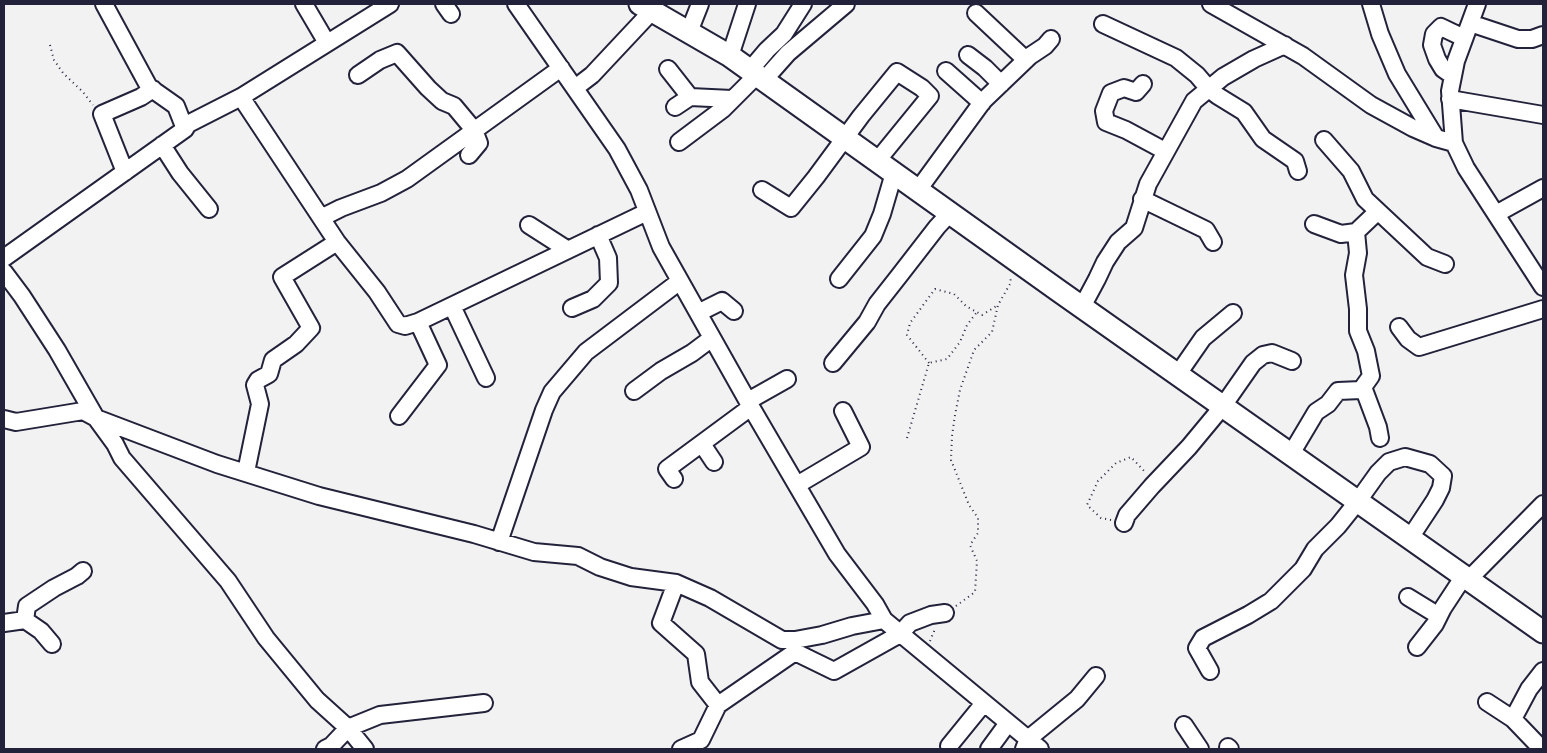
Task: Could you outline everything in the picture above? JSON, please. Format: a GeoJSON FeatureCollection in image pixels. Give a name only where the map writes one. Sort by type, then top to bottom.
{"type":"FeatureCollection","features":[{"type":"Feature","properties":{"kind":"main road"},"geometry":{"type":"LineString","coordinates":[[646,7],[730,56],[1543,632]]}},
{"type":"Feature","properties":{"kind":"street"},"geometry":{"type":"LineString","coordinates":[[104,4],[149,87],[176,106],[185,129]]}},
{"type":"Feature","properties":{"kind":"street"},"geometry":{"type":"LineString","coordinates":[[304,4],[327,43]]}},
{"type":"Feature","properties":{"kind":"street"},"geometry":{"type":"LineString","coordinates":[[4,258],[185,129],[188,124],[241,97],[390,4]]}},
{"type":"Feature","properties":{"kind":"street"},"geometry":{"type":"LineString","coordinates":[[516,4],[617,149],[639,190],[661,247],[749,404],[837,554],[875,604],[884,620],[1008,723],[1030,746],[1077,700],[1096,676]]}},
{"type":"Feature","properties":{"kind":"street"},"geometry":{"type":"LineString","coordinates":[[688,32],[700,4]]}},
{"type":"Feature","properties":{"kind":"street"},"geometry":{"type":"LineString","coordinates":[[730,56],[747,4]]}},
{"type":"Feature","properties":{"kind":"street"},"geometry":{"type":"LineString","coordinates":[[757,75],[767,50],[784,34],[803,4]]}},
{"type":"Feature","properties":{"kind":"street"},"geometry":{"type":"LineString","coordinates":[[679,142],[723,109],[757,75],[788,53],[846,4]]}},
{"type":"Feature","properties":{"kind":"street"},"geometry":{"type":"LineString","coordinates":[[1213,4],[1303,56],[1371,105],[1436,138],[1454,143]]}},
{"type":"Feature","properties":{"kind":"street"},"geometry":{"type":"LineString","coordinates":[[1371,4],[1380,34],[1397,74],[1436,138]]}},
{"type":"Feature","properties":{"kind":"street"},"geometry":{"type":"LineString","coordinates":[[1477,4],[1456,62],[1450,91],[1454,143],[1466,168],[1543,287]]}},
{"type":"Feature","properties":{"kind":"street"},"geometry":{"type":"LineString","coordinates":[[575,88],[592,75],[646,7]]}},
{"type":"Feature","properties":{"kind":"street"},"geometry":{"type":"LineString","coordinates":[[976,13],[1026,60]]}},
{"type":"Feature","properties":{"kind":"street"},"geometry":{"type":"LineString","coordinates":[[1103,24],[1176,58],[1197,75],[1209,88],[1244,112],[1263,139],[1295,160],[1298,171]]}},
{"type":"Feature","properties":{"kind":"street"},"geometry":{"type":"LineString","coordinates":[[1453,76],[1443,69],[1432,45],[1434,34],[1441,28],[1518,39],[1532,39],[1543,35]]}},
{"type":"Feature","properties":{"kind":"street"},"geometry":{"type":"LineString","coordinates":[[918,190],[982,103],[1000,84],[1051,39]]}},
{"type":"Feature","properties":{"kind":"street"},"geometry":{"type":"LineString","coordinates":[[1082,307],[1098,279],[1105,262],[1118,242],[1134,228],[1142,199],[1165,151],[1194,101],[1223,77],[1254,59],[1285,45]]}},
{"type":"Feature","properties":{"kind":"street"},"geometry":{"type":"LineString","coordinates":[[358,75],[380,60],[397,53],[428,88],[442,101],[454,106],[474,130],[480,143],[469,155]]}},
{"type":"Feature","properties":{"kind":"street"},"geometry":{"type":"LineString","coordinates":[[968,56],[985,68],[1000,84]]}},
{"type":"Feature","properties":{"kind":"street"},"geometry":{"type":"LineString","coordinates":[[321,218],[341,208],[381,193],[407,179],[561,68]]}},
{"type":"Feature","properties":{"kind":"street"},"geometry":{"type":"LineString","coordinates":[[668,69],[690,97]]}},
{"type":"Feature","properties":{"kind":"street"},"geometry":{"type":"LineString","coordinates":[[946,71],[982,103]]}},
{"type":"Feature","properties":{"kind":"street"},"geometry":{"type":"LineString","coordinates":[[762,190],[791,208],[897,72],[922,88],[930,96],[877,161]]}},
{"type":"Feature","properties":{"kind":"street"},"geometry":{"type":"LineString","coordinates":[[1143,84],[1136,92],[1124,88],[1111,93],[1104,111],[1106,122],[1126,130],[1165,151]]}},
{"type":"Feature","properties":{"kind":"street"},"geometry":{"type":"LineString","coordinates":[[125,172],[102,114],[141,97],[152,89]]}},
{"type":"Feature","properties":{"kind":"street"},"geometry":{"type":"LineString","coordinates":[[241,97],[337,242],[377,292],[398,324],[405,326],[452,306],[646,212]]}},
{"type":"Feature","properties":{"kind":"street"},"geometry":{"type":"LineString","coordinates":[[675,107],[690,97],[732,99]]}},
{"type":"Feature","properties":{"kind":"street"},"geometry":{"type":"LineString","coordinates":[[1450,99],[1543,115]]}},
{"type":"Feature","properties":{"kind":"street"},"geometry":{"type":"LineString","coordinates":[[1324,140],[1351,171],[1365,199],[1377,212],[1427,257],[1445,264]]}},
{"type":"Feature","properties":{"kind":"street"},"geometry":{"type":"LineString","coordinates":[[162,145],[180,173],[209,209]]}},
{"type":"Feature","properties":{"kind":"street"},"geometry":{"type":"LineString","coordinates":[[839,279],[873,236],[894,174]]}},
{"type":"Feature","properties":{"kind":"street"},"geometry":{"type":"LineString","coordinates":[[1496,214],[1543,188]]}},
{"type":"Feature","properties":{"kind":"street"},"geometry":{"type":"LineString","coordinates":[[1142,199],[1206,230],[1212,242]]}},
{"type":"Feature","properties":{"kind":"street"},"geometry":{"type":"LineString","coordinates":[[1314,224],[1341,234],[1356,232],[1377,212]]}},
{"type":"Feature","properties":{"kind":"street"},"geometry":{"type":"LineString","coordinates":[[834,363],[866,322],[877,304],[950,213]]}},
{"type":"Feature","properties":{"kind":"street"},"geometry":{"type":"LineString","coordinates":[[529,225],[568,250]]}},
{"type":"Feature","properties":{"kind":"street"},"geometry":{"type":"LineString","coordinates":[[1291,454],[1316,412],[1328,404],[1338,391],[1361,390],[1371,376],[1366,351],[1358,331],[1358,309],[1354,274],[1358,253],[1356,232]]}},
{"type":"Feature","properties":{"kind":"street"},"geometry":{"type":"LineString","coordinates":[[572,308],[593,299],[609,284],[608,258],[598,235]]}},
{"type":"Feature","properties":{"kind":"street"},"geometry":{"type":"LineString","coordinates":[[246,472],[260,404],[255,385],[258,380],[269,374],[273,360],[296,344],[311,328],[282,277],[337,242]]}},
{"type":"Feature","properties":{"kind":"street"},"geometry":{"type":"LineString","coordinates":[[4,272],[57,350],[96,418],[133,471],[164,504],[228,581],[266,638],[317,700],[348,728],[365,749]]}},
{"type":"Feature","properties":{"kind":"street"},"geometry":{"type":"LineString","coordinates":[[499,542],[544,410],[552,392],[586,352],[680,281]]}},
{"type":"Feature","properties":{"kind":"street"},"geometry":{"type":"LineString","coordinates":[[698,313],[722,301],[734,311]]}},
{"type":"Feature","properties":{"kind":"street"},"geometry":{"type":"LineString","coordinates":[[452,306],[486,378]]}},
{"type":"Feature","properties":{"kind":"street"},"geometry":{"type":"LineString","coordinates":[[1399,327],[1408,339],[1419,347],[1543,309]]}},
{"type":"Feature","properties":{"kind":"street"},"geometry":{"type":"LineString","coordinates":[[1178,374],[1203,338],[1233,313]]}},
{"type":"Feature","properties":{"kind":"street"},"geometry":{"type":"LineString","coordinates":[[399,416],[438,366],[418,322]]}},
{"type":"Feature","properties":{"kind":"street"},"geometry":{"type":"LineString","coordinates":[[634,390],[712,338]]}},
{"type":"Feature","properties":{"kind":"street"},"geometry":{"type":"LineString","coordinates":[[1124,523],[1127,516],[1156,482],[1224,406],[1253,363],[1263,356],[1272,353],[1292,362]]}},
{"type":"Feature","properties":{"kind":"street"},"geometry":{"type":"LineString","coordinates":[[674,479],[667,469],[702,444],[749,404],[787,379]]}},
{"type":"Feature","properties":{"kind":"street"},"geometry":{"type":"LineString","coordinates":[[1363,387],[1378,427],[1380,438]]}},
{"type":"Feature","properties":{"kind":"street"},"geometry":{"type":"LineString","coordinates":[[8,425],[83,411],[96,418],[217,464],[319,496],[474,534],[534,552],[578,556],[600,567],[631,577],[676,583],[710,598],[782,640],[795,640],[822,635],[852,626],[884,620]]}},
{"type":"Feature","properties":{"kind":"street"},"geometry":{"type":"LineString","coordinates":[[797,485],[861,447],[843,411]]}},
{"type":"Feature","properties":{"kind":"street"},"geometry":{"type":"LineString","coordinates":[[702,444],[714,462]]}},
{"type":"Feature","properties":{"kind":"street"},"geometry":{"type":"LineString","coordinates":[[1210,671],[1197,648],[1203,638],[1272,601],[1303,569],[1315,549],[1338,526],[1378,473],[1389,462],[1405,457],[1430,464],[1443,476],[1441,488],[1410,538]]}},
{"type":"Feature","properties":{"kind":"street"},"geometry":{"type":"LineString","coordinates":[[1417,647],[1467,577],[1543,504]]}},
{"type":"Feature","properties":{"kind":"street"},"geometry":{"type":"LineString","coordinates":[[25,620],[27,606],[83,571]]}},
{"type":"Feature","properties":{"kind":"street"},"geometry":{"type":"LineString","coordinates":[[676,583],[661,624],[696,654],[700,682],[718,705]]}},
{"type":"Feature","properties":{"kind":"street"},"geometry":{"type":"LineString","coordinates":[[1408,597],[1439,616]]}},
{"type":"Feature","properties":{"kind":"street"},"geometry":{"type":"LineString","coordinates":[[681,749],[701,740],[718,705],[795,652],[834,671],[900,634],[910,623],[931,614],[945,613]]}},
{"type":"Feature","properties":{"kind":"street"},"geometry":{"type":"LineString","coordinates":[[4,623],[25,620],[41,631],[52,644]]}},
{"type":"Feature","properties":{"kind":"street"},"geometry":{"type":"LineString","coordinates":[[1513,719],[1529,688],[1543,671]]}},
{"type":"Feature","properties":{"kind":"street"},"geometry":{"type":"LineString","coordinates":[[1487,702],[1513,719],[1537,744]]}},
{"type":"Feature","properties":{"kind":"street"},"geometry":{"type":"LineString","coordinates":[[325,749],[331,746],[348,728],[380,715],[484,703]]}},
{"type":"Feature","properties":{"kind":"street"},"geometry":{"type":"LineString","coordinates":[[949,746],[984,703]]}},
{"type":"Feature","properties":{"kind":"street"},"geometry":{"type":"LineString","coordinates":[[989,749],[1008,723]]}},
{"type":"Feature","properties":{"kind":"street"},"geometry":{"type":"LineString","coordinates":[[1184,725],[1200,749]]}},
{"type":"Feature","properties":{"kind":"path"},"geometry":{"type":"LineString","coordinates":[[50,45],[54,60],[62,73],[84,92],[90,102],[102,114]]}},
{"type":"Feature","properties":{"kind":"path"},"geometry":{"type":"LineString","coordinates":[[926,656],[936,626],[945,613],[975,592],[977,561],[970,545],[978,533],[978,518],[969,505],[954,470],[951,460],[952,436],[960,390],[974,350],[992,332],[998,305],[1010,284],[1012,269],[1016,260]]}},
{"type":"Feature","properties":{"kind":"path"},"geometry":{"type":"LineString","coordinates":[[929,364],[907,335],[910,323],[935,289],[954,294],[966,306],[982,315],[998,305]]}},
{"type":"Feature","properties":{"kind":"path"},"geometry":{"type":"LineString","coordinates":[[929,364],[947,359],[960,342],[967,326],[977,312]]}},
{"type":"Feature","properties":{"kind":"path"},"geometry":{"type":"LineString","coordinates":[[907,438],[929,364]]}},
{"type":"Feature","properties":{"kind":"path"},"geometry":{"type":"LineString","coordinates":[[1124,523],[1101,518],[1087,505],[1098,481],[1116,463],[1131,457],[1156,482]]}}]}
